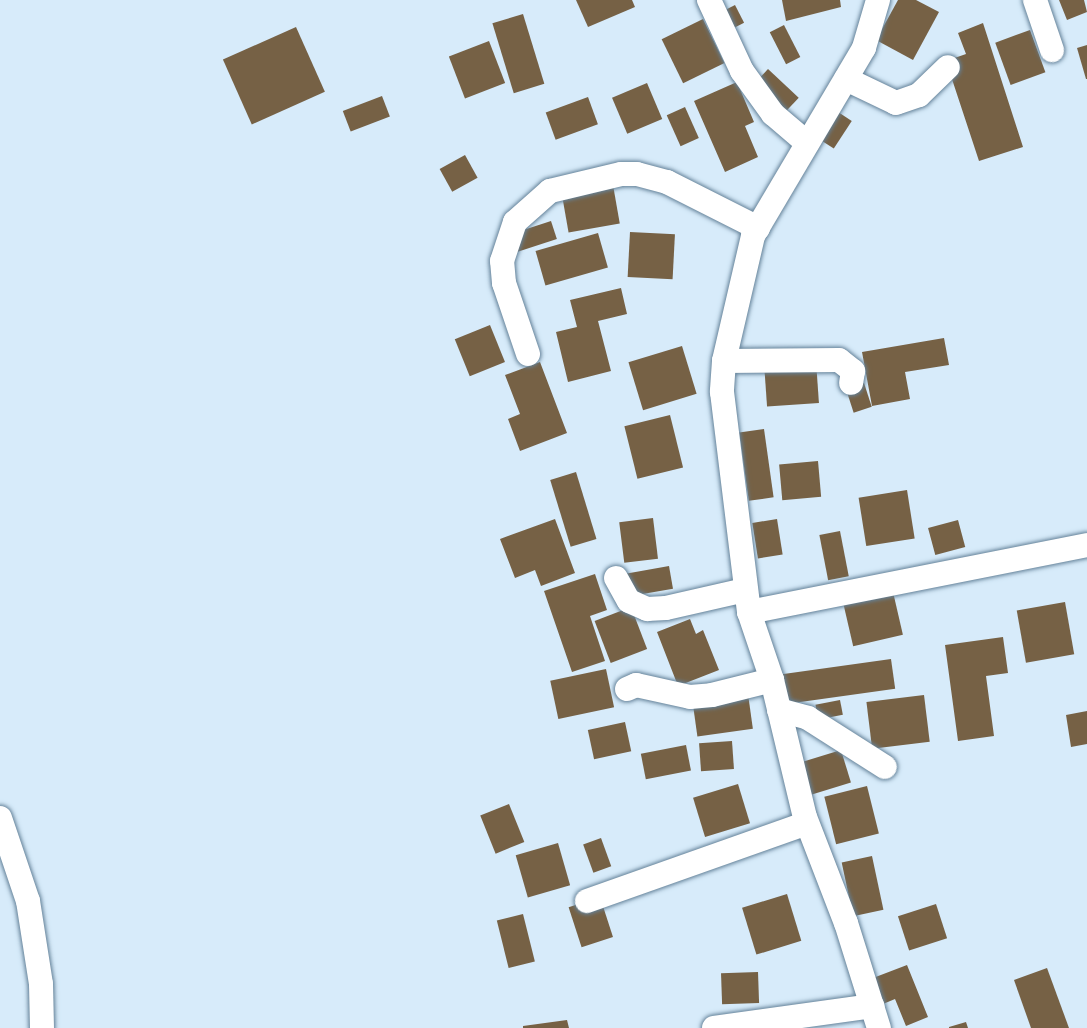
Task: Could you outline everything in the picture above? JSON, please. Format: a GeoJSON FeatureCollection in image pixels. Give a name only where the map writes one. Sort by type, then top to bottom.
{"type":"FeatureCollection","features":[{"type":"Feature","properties":{"kind":"street"},"geometry":{"type":"LineString","coordinates":[[709,0],[742,71],[773,114],[807,143]]}},
{"type":"Feature","properties":{"kind":"street"},"geometry":{"type":"LineString","coordinates":[[714,1028],[875,1017],[846,923],[807,823],[772,680],[747,601],[726,443],[724,361],[758,228],[864,48],[878,0]]}},
{"type":"Feature","properties":{"kind":"street"},"geometry":{"type":"LineString","coordinates":[[1035,0],[1052,50]]}},
{"type":"Feature","properties":{"kind":"street"},"geometry":{"type":"LineString","coordinates":[[846,79],[896,103],[919,95],[948,67]]}},
{"type":"Feature","properties":{"kind":"street"},"geometry":{"type":"LineString","coordinates":[[528,354],[504,283],[502,261],[515,222],[550,191],[621,174],[637,174],[667,182],[758,228]]}},
{"type":"Feature","properties":{"kind":"street"},"geometry":{"type":"LineString","coordinates":[[724,361],[839,360],[853,371],[851,383]]}},
{"type":"Feature","properties":{"kind":"street"},"geometry":{"type":"LineString","coordinates":[[616,578],[629,601],[647,609],[666,608],[747,601],[1087,545]]}},
{"type":"Feature","properties":{"kind":"street"},"geometry":{"type":"LineString","coordinates":[[627,689],[636,685],[690,697],[712,695],[772,680]]}},
{"type":"Feature","properties":{"kind":"street"},"geometry":{"type":"LineString","coordinates":[[779,710],[808,718],[885,767]]}},
{"type":"Feature","properties":{"kind":"street"},"geometry":{"type":"LineString","coordinates":[[0,818],[28,901],[41,984],[42,1028]]}},
{"type":"Feature","properties":{"kind":"street"},"geometry":{"type":"LineString","coordinates":[[587,901],[807,823]]}},
{"type":"Feature","properties":{"kind":"building"},"geometry":{"type":"Polygon","coordinates":[[[576,0],[632,0],[635,7],[588,27],[576,0]]]}},
{"type":"Feature","properties":{"kind":"building"},"geometry":{"type":"Polygon","coordinates":[[[782,0],[840,0],[841,7],[786,21],[782,0]]]}},
{"type":"Feature","properties":{"kind":"building"},"geometry":{"type":"Polygon","coordinates":[[[898,0],[916,0],[939,12],[913,60],[876,40],[898,0]]]}},
{"type":"Feature","properties":{"kind":"building"},"geometry":{"type":"Polygon","coordinates":[[[1059,0],[1084,0],[1087,12],[1067,20],[1059,0]]]}},
{"type":"Feature","properties":{"kind":"building"},"geometry":{"type":"Polygon","coordinates":[[[735,5],[744,23],[724,33],[715,15],[735,5]]]}},
{"type":"Feature","properties":{"kind":"building"},"geometry":{"type":"Polygon","coordinates":[[[523,14],[544,84],[514,93],[492,23],[523,14]]]}},
{"type":"Feature","properties":{"kind":"building"},"geometry":{"type":"Polygon","coordinates":[[[703,19],[724,63],[683,83],[662,39],[703,19]]]}},
{"type":"Feature","properties":{"kind":"building"},"geometry":{"type":"Polygon","coordinates":[[[983,23],[1023,147],[979,161],[946,61],[966,54],[958,33],[983,23]]]}},
{"type":"Feature","properties":{"kind":"building"},"geometry":{"type":"Polygon","coordinates":[[[784,25],[800,57],[786,64],[770,32],[784,25]]]}},
{"type":"Feature","properties":{"kind":"building"},"geometry":{"type":"Polygon","coordinates":[[[296,27],[325,92],[252,124],[223,60],[296,27]]]}},
{"type":"Feature","properties":{"kind":"building"},"geometry":{"type":"Polygon","coordinates":[[[1030,30],[1045,72],[1011,85],[995,43],[1030,30]]]}},
{"type":"Feature","properties":{"kind":"building"},"geometry":{"type":"Polygon","coordinates":[[[489,41],[505,83],[465,98],[449,56],[489,41]]]}},
{"type":"Feature","properties":{"kind":"building"},"geometry":{"type":"Polygon","coordinates":[[[1087,45],[1087,79],[1086,79],[1077,48],[1087,45]]]}},
{"type":"Feature","properties":{"kind":"building"},"geometry":{"type":"Polygon","coordinates":[[[768,69],[799,98],[784,113],[754,84],[768,69]]]}},
{"type":"Feature","properties":{"kind":"building"},"geometry":{"type":"Polygon","coordinates":[[[737,82],[754,122],[745,126],[758,157],[725,172],[694,101],[737,82]]]}},
{"type":"Feature","properties":{"kind":"building"},"geometry":{"type":"Polygon","coordinates":[[[647,83],[662,119],[627,134],[612,98],[647,83]]]}},
{"type":"Feature","properties":{"kind":"building"},"geometry":{"type":"Polygon","coordinates":[[[382,96],[390,117],[351,132],[343,111],[382,96]]]}},
{"type":"Feature","properties":{"kind":"building"},"geometry":{"type":"Polygon","coordinates":[[[588,97],[598,124],[556,140],[546,112],[588,97]]]}},
{"type":"Feature","properties":{"kind":"building"},"geometry":{"type":"Polygon","coordinates":[[[685,107],[699,138],[681,146],[667,115],[685,107]]]}},
{"type":"Feature","properties":{"kind":"building"},"geometry":{"type":"Polygon","coordinates":[[[835,110],[852,121],[834,149],[817,138],[835,110]]]}},
{"type":"Feature","properties":{"kind":"building"},"geometry":{"type":"Polygon","coordinates":[[[465,155],[478,178],[452,192],[440,169],[465,155]]]}},
{"type":"Feature","properties":{"kind":"building"},"geometry":{"type":"Polygon","coordinates":[[[613,185],[620,223],[569,232],[562,194],[613,185]]]}},
{"type":"Feature","properties":{"kind":"building"},"geometry":{"type":"Polygon","coordinates":[[[551,221],[557,239],[513,253],[507,235],[551,221]]]}},
{"type":"Feature","properties":{"kind":"building"},"geometry":{"type":"Polygon","coordinates":[[[630,232],[675,234],[673,279],[628,277],[630,232]]]}},
{"type":"Feature","properties":{"kind":"building"},"geometry":{"type":"Polygon","coordinates":[[[598,233],[608,268],[545,286],[536,251],[598,233]]]}},
{"type":"Feature","properties":{"kind":"building"},"geometry":{"type":"Polygon","coordinates":[[[621,288],[627,314],[598,321],[611,371],[568,382],[556,332],[577,327],[570,300],[621,288]]]}},
{"type":"Feature","properties":{"kind":"building"},"geometry":{"type":"Polygon","coordinates":[[[490,325],[505,362],[470,376],[455,339],[490,325]]]}},
{"type":"Feature","properties":{"kind":"building"},"geometry":{"type":"Polygon","coordinates":[[[944,338],[949,365],[905,372],[910,399],[872,406],[862,352],[944,338]]]}},
{"type":"Feature","properties":{"kind":"building"},"geometry":{"type":"Polygon","coordinates":[[[682,346],[697,394],[643,410],[628,362],[682,346]]]}},
{"type":"Feature","properties":{"kind":"building"},"geometry":{"type":"Polygon","coordinates":[[[816,361],[819,403],[767,407],[764,365],[816,361]]]}},
{"type":"Feature","properties":{"kind":"building"},"geometry":{"type":"Polygon","coordinates":[[[540,362],[567,433],[520,451],[508,419],[520,414],[505,375],[540,362]]]}},
{"type":"Feature","properties":{"kind":"building"},"geometry":{"type":"Polygon","coordinates":[[[864,383],[872,407],[854,413],[846,389],[864,383]]]}},
{"type":"Feature","properties":{"kind":"building"},"geometry":{"type":"Polygon","coordinates":[[[670,415],[683,467],[637,479],[624,426],[670,415]]]}},
{"type":"Feature","properties":{"kind":"building"},"geometry":{"type":"Polygon","coordinates":[[[764,429],[774,497],[749,501],[739,432],[764,429]]]}},
{"type":"Feature","properties":{"kind":"building"},"geometry":{"type":"Polygon","coordinates":[[[818,461],[821,497],[782,500],[779,464],[818,461]]]}},
{"type":"Feature","properties":{"kind":"building"},"geometry":{"type":"Polygon","coordinates":[[[576,472],[596,539],[571,547],[550,480],[576,472]]]}},
{"type":"Feature","properties":{"kind":"building"},"geometry":{"type":"Polygon","coordinates":[[[907,490],[915,538],[866,546],[859,498],[907,490]]]}},
{"type":"Feature","properties":{"kind":"building"},"geometry":{"type":"Polygon","coordinates":[[[653,518],[658,559],[624,563],[619,522],[653,518]]]}},
{"type":"Feature","properties":{"kind":"building"},"geometry":{"type":"Polygon","coordinates":[[[555,519],[575,573],[541,586],[535,570],[515,578],[500,539],[555,519]]]}},
{"type":"Feature","properties":{"kind":"building"},"geometry":{"type":"Polygon","coordinates":[[[777,519],[783,555],[758,558],[752,523],[777,519]]]}},
{"type":"Feature","properties":{"kind":"building"},"geometry":{"type":"Polygon","coordinates":[[[958,520],[965,547],[935,555],[928,528],[958,520]]]}},
{"type":"Feature","properties":{"kind":"building"},"geometry":{"type":"Polygon","coordinates":[[[840,531],[849,576],[828,580],[819,535],[840,531]]]}},
{"type":"Feature","properties":{"kind":"building"},"geometry":{"type":"Polygon","coordinates":[[[669,566],[673,589],[630,596],[626,574],[669,566]]]}},
{"type":"Feature","properties":{"kind":"building"},"geometry":{"type":"Polygon","coordinates":[[[595,574],[607,610],[590,616],[605,661],[572,672],[544,591],[595,574]]]}},
{"type":"Feature","properties":{"kind":"building"},"geometry":{"type":"Polygon","coordinates":[[[893,592],[903,635],[853,646],[843,603],[893,592]]]}},
{"type":"Feature","properties":{"kind":"building"},"geometry":{"type":"Polygon","coordinates":[[[1065,602],[1074,654],[1026,663],[1017,611],[1065,602]]]}},
{"type":"Feature","properties":{"kind":"building"},"geometry":{"type":"Polygon","coordinates":[[[631,607],[647,649],[611,663],[595,621],[631,607]]]}},
{"type":"Feature","properties":{"kind":"building"},"geometry":{"type":"Polygon","coordinates":[[[690,619],[696,634],[703,630],[719,670],[678,686],[657,632],[690,619]]]}},
{"type":"Feature","properties":{"kind":"building"},"geometry":{"type":"Polygon","coordinates":[[[1003,637],[1008,673],[986,676],[994,736],[958,741],[945,645],[1003,637]]]}},
{"type":"Feature","properties":{"kind":"building"},"geometry":{"type":"Polygon","coordinates":[[[891,659],[895,689],[784,704],[780,675],[891,659]]]}},
{"type":"Feature","properties":{"kind":"building"},"geometry":{"type":"Polygon","coordinates":[[[606,669],[614,707],[558,719],[550,681],[606,669]]]}},
{"type":"Feature","properties":{"kind":"building"},"geometry":{"type":"Polygon","coordinates":[[[748,694],[753,729],[697,736],[693,702],[748,694]]]}},
{"type":"Feature","properties":{"kind":"building"},"geometry":{"type":"Polygon","coordinates":[[[924,695],[930,742],[872,749],[866,702],[924,695]]]}},
{"type":"Feature","properties":{"kind":"building"},"geometry":{"type":"Polygon","coordinates":[[[840,700],[843,715],[818,719],[815,705],[840,700]]]}},
{"type":"Feature","properties":{"kind":"building"},"geometry":{"type":"Polygon","coordinates":[[[1087,711],[1087,744],[1071,747],[1066,715],[1087,711]]]}},
{"type":"Feature","properties":{"kind":"building"},"geometry":{"type":"Polygon","coordinates":[[[625,722],[631,751],[594,759],[588,730],[625,722]]]}},
{"type":"Feature","properties":{"kind":"building"},"geometry":{"type":"Polygon","coordinates":[[[732,741],[734,769],[701,771],[699,743],[732,741]]]}},
{"type":"Feature","properties":{"kind":"building"},"geometry":{"type":"Polygon","coordinates":[[[686,745],[691,771],[646,779],[641,754],[686,745]]]}},
{"type":"Feature","properties":{"kind":"building"},"geometry":{"type":"Polygon","coordinates":[[[841,750],[851,783],[808,796],[798,763],[841,750]]]}},
{"type":"Feature","properties":{"kind":"building"},"geometry":{"type":"Polygon","coordinates":[[[738,784],[750,823],[705,837],[693,798],[738,784]]]}},
{"type":"Feature","properties":{"kind":"building"},"geometry":{"type":"Polygon","coordinates":[[[867,786],[879,834],[836,844],[824,797],[867,786]]]}},
{"type":"Feature","properties":{"kind":"building"},"geometry":{"type":"Polygon","coordinates":[[[509,804],[524,842],[496,854],[480,816],[509,804]]]}},
{"type":"Feature","properties":{"kind":"building"},"geometry":{"type":"Polygon","coordinates":[[[601,838],[611,866],[593,873],[583,844],[601,838]]]}},
{"type":"Feature","properties":{"kind":"building"},"geometry":{"type":"Polygon","coordinates":[[[558,843],[570,885],[528,897],[516,855],[558,843]]]}},
{"type":"Feature","properties":{"kind":"building"},"geometry":{"type":"Polygon","coordinates":[[[872,856],[883,910],[853,916],[842,862],[872,856]]]}},
{"type":"Feature","properties":{"kind":"building"},"geometry":{"type":"Polygon","coordinates":[[[787,894],[801,941],[756,955],[742,908],[787,894]]]}},
{"type":"Feature","properties":{"kind":"building"},"geometry":{"type":"Polygon","coordinates":[[[600,897],[613,937],[582,947],[569,907],[600,897]]]}},
{"type":"Feature","properties":{"kind":"building"},"geometry":{"type":"Polygon","coordinates":[[[936,904],[947,938],[909,951],[898,916],[936,904]]]}},
{"type":"Feature","properties":{"kind":"building"},"geometry":{"type":"Polygon","coordinates":[[[523,914],[535,962],[509,968],[497,921],[523,914]]]}},
{"type":"Feature","properties":{"kind":"building"},"geometry":{"type":"Polygon","coordinates":[[[907,965],[928,1017],[906,1026],[895,999],[883,1004],[873,978],[907,965]]]}},
{"type":"Feature","properties":{"kind":"building"},"geometry":{"type":"Polygon","coordinates":[[[1047,968],[1069,1028],[1031,1028],[1014,980],[1047,968]]]}},
{"type":"Feature","properties":{"kind":"building"},"geometry":{"type":"Polygon","coordinates":[[[758,972],[759,1003],[722,1004],[721,973],[758,972]]]}},
{"type":"Feature","properties":{"kind":"building"},"geometry":{"type":"Polygon","coordinates":[[[567,1020],[569,1028],[523,1028],[523,1026],[567,1020]]]}},
{"type":"Feature","properties":{"kind":"building"},"geometry":{"type":"Polygon","coordinates":[[[966,1022],[968,1028],[949,1028],[949,1027],[966,1022]]]}}]}
